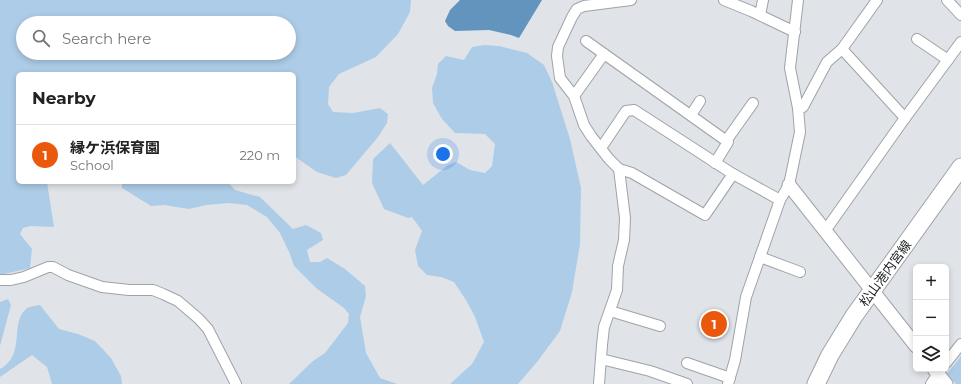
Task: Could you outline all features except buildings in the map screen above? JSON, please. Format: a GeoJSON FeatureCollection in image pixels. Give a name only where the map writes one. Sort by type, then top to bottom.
{"type":"FeatureCollection","features":[{"type":"Feature","properties":{"kind":"main road","name":"松山港内宮線"},"geometry":{"type":"LineString","coordinates":[[816,384],[843,333],[872,290],[960,170]]}},
{"type":"Feature","properties":{"kind":"street"},"geometry":{"type":"LineString","coordinates":[[631,0],[584,6],[577,9],[558,47],[557,56],[560,78],[574,96],[584,125],[609,159],[619,169],[632,173],[705,215],[733,174]]}},
{"type":"Feature","properties":{"kind":"street"},"geometry":{"type":"LineString","coordinates":[[724,0],[795,32]]}},
{"type":"Feature","properties":{"kind":"street"},"geometry":{"type":"LineString","coordinates":[[760,15],[763,0]]}},
{"type":"Feature","properties":{"kind":"street"},"geometry":{"type":"LineString","coordinates":[[687,363],[729,381],[735,360],[746,297],[780,200],[790,185],[800,132],[798,108],[790,68],[798,0]]}},
{"type":"Feature","properties":{"kind":"street"},"geometry":{"type":"LineString","coordinates":[[798,108],[803,107],[827,62],[842,49],[877,0]]}},
{"type":"Feature","properties":{"kind":"street"},"geometry":{"type":"LineString","coordinates":[[947,0],[961,15]]}},
{"type":"Feature","properties":{"kind":"street"},"geometry":{"type":"LineString","coordinates":[[917,39],[948,60]]}},
{"type":"Feature","properties":{"kind":"street"},"geometry":{"type":"LineString","coordinates":[[586,41],[726,140]]}},
{"type":"Feature","properties":{"kind":"street"},"geometry":{"type":"LineString","coordinates":[[826,231],[905,118],[961,42]]}},
{"type":"Feature","properties":{"kind":"street"},"geometry":{"type":"LineString","coordinates":[[842,49],[905,118]]}},
{"type":"Feature","properties":{"kind":"street"},"geometry":{"type":"LineString","coordinates":[[574,96],[604,54]]}},
{"type":"Feature","properties":{"kind":"street"},"geometry":{"type":"LineString","coordinates":[[691,115],[700,102]]}},
{"type":"Feature","properties":{"kind":"street"},"geometry":{"type":"LineString","coordinates":[[715,163],[728,142],[726,140],[753,103]]}},
{"type":"Feature","properties":{"kind":"street"},"geometry":{"type":"LineString","coordinates":[[601,148],[626,111],[634,110],[715,163],[780,200]]}},
{"type":"Feature","properties":{"kind":"street"},"geometry":{"type":"LineString","coordinates":[[599,384],[604,327],[617,290],[618,266],[624,240],[625,218],[619,169]]}},
{"type":"Feature","properties":{"kind":"street"},"geometry":{"type":"LineString","coordinates":[[790,185],[913,342]]}},
{"type":"Feature","properties":{"kind":"street"},"geometry":{"type":"LineString","coordinates":[[760,257],[800,272]]}},
{"type":"Feature","properties":{"kind":"street"},"geometry":{"type":"LineString","coordinates":[[0,280],[11,280],[24,277],[48,267],[53,267],[68,275],[102,287],[129,290],[153,290],[163,294],[178,301],[199,319],[208,330],[236,384]]}},
{"type":"Feature","properties":{"kind":"street"},"geometry":{"type":"LineString","coordinates":[[610,311],[660,326]]}},
{"type":"Feature","properties":{"kind":"street"},"geometry":{"type":"LineString","coordinates":[[949,359],[961,344]]}},
{"type":"Feature","properties":{"kind":"street"},"geometry":{"type":"LineString","coordinates":[[601,360],[650,371],[687,384]]}},
{"type":"Feature","properties":{"kind":"street"},"geometry":{"type":"LineString","coordinates":[[936,374],[946,384]]}},
{"type":"Feature","properties":{"kind":"shaded area"},"geometry":{"type":"Polygon","coordinates":[[[0,0],[411,0],[410,12],[398,34],[376,57],[339,74],[329,87],[328,104],[333,112],[353,113],[380,108],[388,114],[387,123],[378,137],[346,175],[336,178],[317,172],[296,157],[296,72],[16,72],[16,184],[47,184],[54,227],[31,226],[23,228],[20,234],[32,249],[30,268],[0,275],[0,0]]]}},
{"type":"Feature","properties":{"kind":"shaded area"},"geometry":{"type":"Polygon","coordinates":[[[460,0],[542,0],[519,38],[489,30],[455,31],[448,26],[445,21],[450,10],[460,0]]]}},
{"type":"Feature","properties":{"kind":"shaded area"},"geometry":{"type":"Polygon","coordinates":[[[484,45],[499,46],[527,53],[544,65],[552,82],[570,139],[581,188],[580,244],[572,292],[560,331],[537,362],[518,384],[450,384],[472,364],[484,342],[475,317],[454,282],[441,277],[427,275],[418,266],[415,250],[422,231],[412,217],[408,218],[384,209],[372,183],[373,159],[390,143],[423,185],[448,165],[456,162],[470,170],[485,173],[492,166],[495,144],[485,134],[455,133],[442,119],[433,103],[432,88],[437,74],[438,64],[446,56],[464,60],[472,47],[484,45]]]}},
{"type":"Feature","properties":{"kind":"shaded area"},"geometry":{"type":"Polygon","coordinates":[[[122,184],[230,184],[235,190],[260,197],[293,229],[306,225],[321,233],[323,240],[307,250],[310,262],[320,262],[327,258],[345,269],[365,286],[366,296],[360,317],[366,353],[380,378],[397,384],[289,384],[313,361],[325,353],[348,323],[349,314],[344,308],[316,288],[294,266],[280,233],[267,217],[247,205],[229,203],[206,205],[189,209],[164,205],[151,206],[122,188],[122,184]]]}},
{"type":"Feature","properties":{"kind":"shaded area"},"geometry":{"type":"Polygon","coordinates":[[[8,299],[11,305],[0,346],[0,302],[8,299]]]}},
{"type":"Feature","properties":{"kind":"shaded area"},"geometry":{"type":"Polygon","coordinates":[[[40,305],[59,329],[78,334],[95,341],[111,358],[121,376],[122,384],[52,384],[47,367],[32,355],[0,377],[0,369],[8,363],[13,356],[18,323],[21,316],[28,308],[40,305]]]}},
{"type":"Feature","properties":{"kind":"shaded area"},"geometry":{"type":"Polygon","coordinates":[[[961,356],[961,384],[956,384],[947,374],[961,356]]]}},
{"type":"Feature","properties":{"kind":"place","name":"縁ケ浜保育園"},"geometry":{"type":"Point","coordinates":[714,324]}}]}
